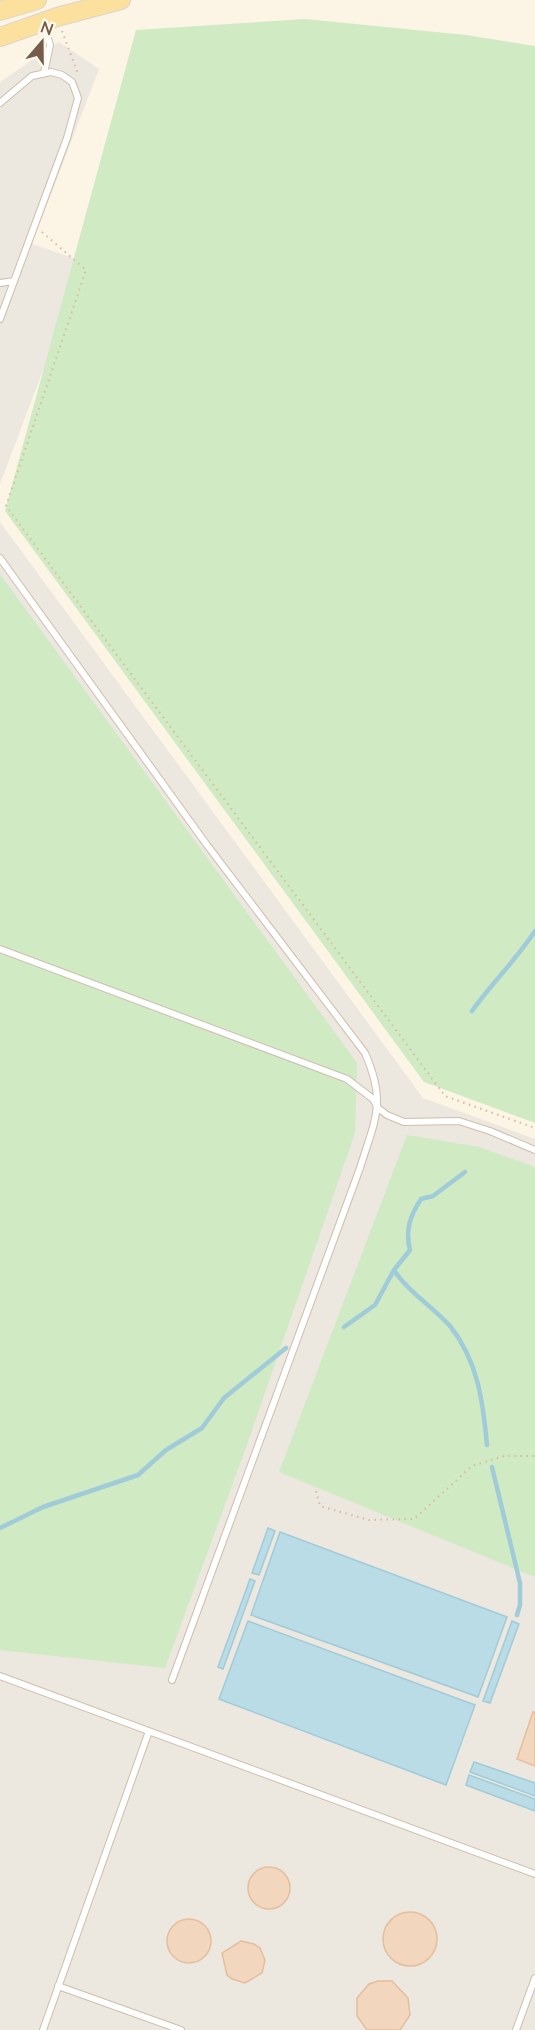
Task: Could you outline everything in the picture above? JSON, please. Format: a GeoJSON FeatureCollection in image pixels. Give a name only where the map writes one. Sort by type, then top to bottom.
{"type":"FeatureCollection","features":[{"type":"Feature","properties":{"kind":"main road"},"geometry":{"type":"LineString","coordinates":[[0,11],[37,0]]}},
{"type":"Feature","properties":{"kind":"main road"},"geometry":{"type":"LineString","coordinates":[[0,38],[51,19],[121,0]]}},
{"type":"Feature","properties":{"kind":"lane"},"geometry":{"type":"LineString","coordinates":[[44,73],[50,45],[51,19]]}},
{"type":"Feature","properties":{"kind":"lane"},"geometry":{"type":"LineString","coordinates":[[0,103],[32,76],[44,73],[62,75],[72,82],[78,98],[63,149],[0,319]]}},
{"type":"Feature","properties":{"kind":"lane"},"geometry":{"type":"LineString","coordinates":[[0,283],[14,281]]}},
{"type":"Feature","properties":{"kind":"lane"},"geometry":{"type":"LineString","coordinates":[[0,558],[207,845],[365,1053],[376,1079],[378,1108],[360,1168],[172,1680]]}},
{"type":"Feature","properties":{"kind":"lane"},"geometry":{"type":"LineString","coordinates":[[0,950],[346,1079],[373,1099],[378,1108],[387,1115],[404,1122],[459,1121],[535,1150]]}},
{"type":"Feature","properties":{"kind":"lane"},"geometry":{"type":"LineString","coordinates":[[0,1676],[535,1874]]}},
{"type":"Feature","properties":{"kind":"lane"},"geometry":{"type":"LineString","coordinates":[[43,2030],[149,1731]]}},
{"type":"Feature","properties":{"kind":"lane"},"geometry":{"type":"LineString","coordinates":[[516,2030],[535,1978]]}},
{"type":"Feature","properties":{"kind":"lane"},"geometry":{"type":"LineString","coordinates":[[58,1986],[181,2030]]}},
{"type":"Feature","properties":{"kind":"path"},"geometry":{"type":"LineString","coordinates":[[51,19],[78,76]]}},
{"type":"Feature","properties":{"kind":"path"},"geometry":{"type":"LineString","coordinates":[[38,228],[86,270],[6,506],[445,1096],[535,1128]]}},
{"type":"Feature","properties":{"kind":"path"},"geometry":{"type":"LineString","coordinates":[[316,1491],[320,1506],[369,1520],[414,1519],[472,1466],[504,1456],[535,1455]]}},
{"type":"Feature","properties":{"kind":"shaded area"},"geometry":{"type":"Polygon","coordinates":[[[59,42],[99,69],[32,244],[79,260],[67,307],[0,484],[0,82],[59,42]]]}},
{"type":"Feature","properties":{"kind":"shaded area"},"geometry":{"type":"Polygon","coordinates":[[[0,522],[423,1098],[535,1139],[535,2030],[0,2030],[0,522]]]}},
{"type":"Feature","properties":{"kind":"green space"},"geometry":{"type":"Polygon","coordinates":[[[305,19],[466,35],[535,46],[535,1123],[424,1082],[5,511],[136,30],[305,19]]]}},
{"type":"Feature","properties":{"kind":"green space"},"geometry":{"type":"Polygon","coordinates":[[[0,574],[357,1063],[355,1133],[244,1453],[165,1668],[0,1650],[0,574]]]}},
{"type":"Feature","properties":{"kind":"green space"},"geometry":{"type":"Polygon","coordinates":[[[407,1135],[479,1147],[535,1167],[535,1577],[279,1472],[407,1135]]]}},
{"type":"Feature","properties":{"kind":"water"},"geometry":{"type":"Polygon","coordinates":[[[268,1528],[275,1531],[259,1575],[252,1573],[268,1528]]]}},
{"type":"Feature","properties":{"kind":"water"},"geometry":{"type":"Polygon","coordinates":[[[280,1532],[507,1617],[478,1697],[251,1615],[280,1532]]]}},
{"type":"Feature","properties":{"kind":"water"},"geometry":{"type":"Polygon","coordinates":[[[250,1579],[255,1581],[223,1669],[218,1667],[250,1579]]]}},
{"type":"Feature","properties":{"kind":"water"},"geometry":{"type":"Polygon","coordinates":[[[248,1621],[475,1705],[446,1785],[219,1699],[248,1621]]]}},
{"type":"Feature","properties":{"kind":"water"},"geometry":{"type":"Polygon","coordinates":[[[512,1621],[519,1624],[490,1703],[483,1701],[512,1621]]]}},
{"type":"Feature","properties":{"kind":"water"},"geometry":{"type":"Polygon","coordinates":[[[474,1762],[535,1783],[535,1796],[470,1772],[474,1762]]]}},
{"type":"Feature","properties":{"kind":"water"},"geometry":{"type":"Polygon","coordinates":[[[469,1775],[535,1799],[535,1811],[466,1785],[469,1775]]]}},
{"type":"Feature","properties":{"kind":"building"},"geometry":{"type":"Polygon","coordinates":[[[533,1712],[535,1712],[535,1766],[517,1759],[533,1712]]]}},
{"type":"Feature","properties":{"kind":"building"},"geometry":{"type":"Polygon","coordinates":[[[269,1867],[284,1873],[290,1888],[284,1903],[269,1909],[254,1903],[248,1888],[254,1873],[269,1867]]]}},
{"type":"Feature","properties":{"kind":"building"},"geometry":{"type":"Polygon","coordinates":[[[405,1912],[415,1912],[425,1916],[433,1924],[437,1939],[433,1954],[425,1962],[415,1966],[405,1966],[395,1962],[387,1954],[383,1944],[383,1934],[387,1924],[395,1916],[405,1912]]]}},
{"type":"Feature","properties":{"kind":"building"},"geometry":{"type":"Polygon","coordinates":[[[189,1919],[198,1920],[205,1925],[210,1932],[210,1950],[205,1957],[198,1962],[189,1963],[180,1962],[173,1957],[168,1950],[167,1941],[168,1932],[173,1925],[180,1920],[189,1919]]]}},
{"type":"Feature","properties":{"kind":"building"},"geometry":{"type":"Polygon","coordinates":[[[241,1941],[260,1948],[265,1960],[262,1973],[245,1983],[227,1975],[222,1953],[241,1941]]]}},
{"type":"Feature","properties":{"kind":"building"},"geometry":{"type":"Polygon","coordinates":[[[378,1981],[392,1981],[408,1998],[410,2015],[400,2030],[367,2030],[357,2016],[357,1998],[369,1984],[378,1981]]]}},
{"type":"Feature","properties":{"kind":"waterway"},"geometry":{"type":"LineString","coordinates":[[472,1011],[535,931]]}},
{"type":"Feature","properties":{"kind":"waterway"},"geometry":{"type":"LineString","coordinates":[[344,1327],[375,1305],[394,1270],[410,1250],[408,1236],[410,1223],[421,1199],[433,1196],[465,1172]]}},
{"type":"Feature","properties":{"kind":"waterway"},"geometry":{"type":"LineString","coordinates":[[394,1270],[406,1285],[450,1326],[467,1353],[478,1382],[487,1445]]}},
{"type":"Feature","properties":{"kind":"waterway"},"geometry":{"type":"LineString","coordinates":[[0,1528],[43,1507],[138,1475],[166,1450],[202,1428],[224,1398],[286,1348]]}},
{"type":"Feature","properties":{"kind":"waterway"},"geometry":{"type":"LineString","coordinates":[[492,1467],[520,1583],[520,1605],[517,1615]]}}]}
